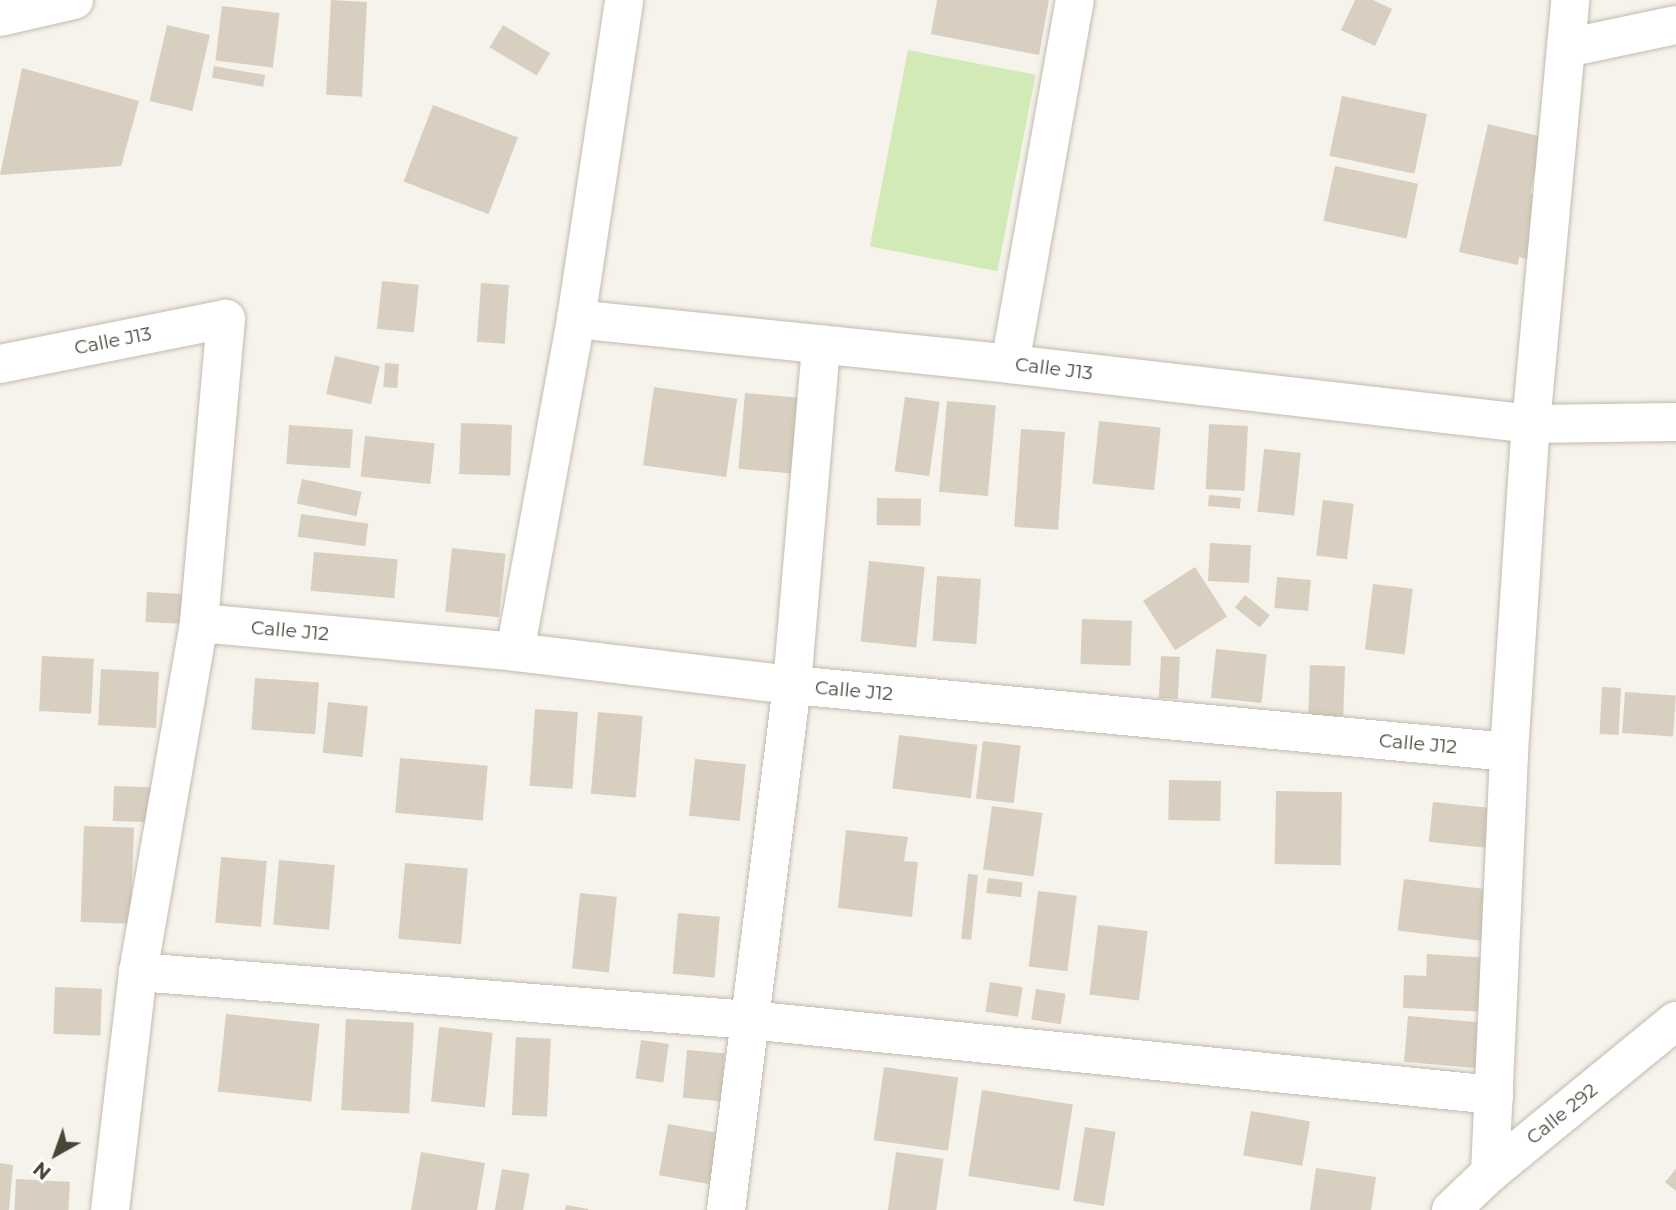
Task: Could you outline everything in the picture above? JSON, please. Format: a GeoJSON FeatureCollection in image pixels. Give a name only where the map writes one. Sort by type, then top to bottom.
{"type":"FeatureCollection","features":[{"type":"Feature","properties":{"kind":"street"},"geometry":{"type":"LineString","coordinates":[[0,17],[74,0]]}},
{"type":"Feature","properties":{"kind":"street"},"geometry":{"type":"LineString","coordinates":[[514,652],[576,319],[624,0]]}},
{"type":"Feature","properties":{"kind":"street"},"geometry":{"type":"LineString","coordinates":[[1010,364],[1075,0]]}},
{"type":"Feature","properties":{"kind":"street"},"geometry":{"type":"LineString","coordinates":[[1490,1173],[1509,752],[1531,424],[1570,0]]}},
{"type":"Feature","properties":{"kind":"street"},"geometry":{"type":"LineString","coordinates":[[1567,48],[1676,25]]}},
{"type":"Feature","properties":{"kind":"street","name":"Calle J13"},"geometry":{"type":"LineString","coordinates":[[0,364],[226,319],[199,622]]}},
{"type":"Feature","properties":{"kind":"street","name":"Calle J13"},"geometry":{"type":"LineString","coordinates":[[576,319],[1010,364],[1531,424],[1676,422]]}},
{"type":"Feature","properties":{"kind":"street"},"geometry":{"type":"LineString","coordinates":[[726,1210],[792,685],[821,344]]}},
{"type":"Feature","properties":{"kind":"street"},"geometry":{"type":"LineString","coordinates":[[110,1210],[138,972],[199,622]]}},
{"type":"Feature","properties":{"kind":"street","name":"Calle J12"},"geometry":{"type":"LineString","coordinates":[[199,622],[514,652],[792,685],[1509,752]]}},
{"type":"Feature","properties":{"kind":"street"},"geometry":{"type":"LineString","coordinates":[[138,972],[749,1020],[1494,1095]]}},
{"type":"Feature","properties":{"kind":"street","name":"Calle 292"},"geometry":{"type":"LineString","coordinates":[[1451,1210],[1490,1173],[1676,1021]]}},
{"type":"Feature","properties":{"kind":"green space"},"geometry":{"type":"Polygon","coordinates":[[[908,50],[1036,75],[997,271],[870,246],[908,50]]]}},
{"type":"Feature","properties":{"kind":"building"},"geometry":{"type":"Polygon","coordinates":[[[331,0],[367,2],[362,97],[326,95],[331,0]]]}},
{"type":"Feature","properties":{"kind":"building"},"geometry":{"type":"Polygon","coordinates":[[[937,0],[1049,0],[1039,55],[931,34],[937,0]]]}},
{"type":"Feature","properties":{"kind":"building"},"geometry":{"type":"Polygon","coordinates":[[[1355,0],[1373,0],[1392,9],[1375,46],[1341,30],[1355,0]]]}},
{"type":"Feature","properties":{"kind":"building"},"geometry":{"type":"Polygon","coordinates":[[[222,6],[280,13],[273,68],[215,61],[222,6]]]}},
{"type":"Feature","properties":{"kind":"building"},"geometry":{"type":"Polygon","coordinates":[[[167,25],[210,35],[192,111],[149,101],[167,25]]]}},
{"type":"Feature","properties":{"kind":"building"},"geometry":{"type":"Polygon","coordinates":[[[503,25],[550,53],[537,76],[490,47],[503,25]]]}},
{"type":"Feature","properties":{"kind":"building"},"geometry":{"type":"Polygon","coordinates":[[[214,66],[265,75],[263,87],[212,78],[214,66]]]}},
{"type":"Feature","properties":{"kind":"building"},"geometry":{"type":"Polygon","coordinates":[[[22,68],[139,101],[121,166],[0,175],[22,68]]]}},
{"type":"Feature","properties":{"kind":"building"},"geometry":{"type":"Polygon","coordinates":[[[1342,96],[1427,114],[1414,174],[1329,156],[1342,96]]]}},
{"type":"Feature","properties":{"kind":"building"},"geometry":{"type":"Polygon","coordinates":[[[433,105],[518,138],[489,214],[404,182],[433,105]]]}},
{"type":"Feature","properties":{"kind":"building"},"geometry":{"type":"Polygon","coordinates":[[[1488,124],[1543,137],[1530,193],[1551,198],[1537,261],[1519,257],[1518,265],[1459,252],[1488,124]]]}},
{"type":"Feature","properties":{"kind":"building"},"geometry":{"type":"Polygon","coordinates":[[[1335,166],[1418,184],[1406,238],[1323,221],[1335,166]]]}},
{"type":"Feature","properties":{"kind":"building"},"geometry":{"type":"Polygon","coordinates":[[[382,281],[419,285],[414,333],[377,329],[382,281]]]}},
{"type":"Feature","properties":{"kind":"building"},"geometry":{"type":"Polygon","coordinates":[[[481,283],[509,285],[505,344],[477,342],[481,283]]]}},
{"type":"Feature","properties":{"kind":"building"},"geometry":{"type":"Polygon","coordinates":[[[335,356],[380,366],[371,404],[326,394],[335,356]]]}},
{"type":"Feature","properties":{"kind":"building"},"geometry":{"type":"Polygon","coordinates":[[[385,363],[399,364],[397,388],[383,387],[385,363]]]}},
{"type":"Feature","properties":{"kind":"building"},"geometry":{"type":"Polygon","coordinates":[[[654,387],[737,399],[726,477],[643,465],[654,387]]]}},
{"type":"Feature","properties":{"kind":"building"},"geometry":{"type":"Polygon","coordinates":[[[745,393],[813,399],[806,475],[738,469],[745,393]]]}},
{"type":"Feature","properties":{"kind":"building"},"geometry":{"type":"Polygon","coordinates":[[[905,397],[940,402],[929,476],[895,471],[905,397]]]}},
{"type":"Feature","properties":{"kind":"building"},"geometry":{"type":"Polygon","coordinates":[[[947,401],[996,405],[988,496],[939,492],[947,401]]]}},
{"type":"Feature","properties":{"kind":"building"},"geometry":{"type":"Polygon","coordinates":[[[1099,421],[1161,427],[1154,490],[1092,484],[1099,421]]]}},
{"type":"Feature","properties":{"kind":"building"},"geometry":{"type":"Polygon","coordinates":[[[461,423],[512,425],[510,476],[459,474],[461,423]]]}},
{"type":"Feature","properties":{"kind":"building"},"geometry":{"type":"Polygon","coordinates":[[[1209,424],[1248,426],[1245,491],[1206,489],[1209,424]]]}},
{"type":"Feature","properties":{"kind":"building"},"geometry":{"type":"Polygon","coordinates":[[[289,425],[353,429],[350,468],[286,464],[289,425]]]}},
{"type":"Feature","properties":{"kind":"building"},"geometry":{"type":"Polygon","coordinates":[[[1021,429],[1065,432],[1058,530],[1014,527],[1021,429]]]}},
{"type":"Feature","properties":{"kind":"building"},"geometry":{"type":"Polygon","coordinates":[[[365,436],[435,443],[430,484],[361,477],[365,436]]]}},
{"type":"Feature","properties":{"kind":"building"},"geometry":{"type":"Polygon","coordinates":[[[1264,449],[1301,453],[1294,516],[1257,512],[1264,449]]]}},
{"type":"Feature","properties":{"kind":"building"},"geometry":{"type":"Polygon","coordinates":[[[302,479],[362,492],[356,516],[297,503],[302,479]]]}},
{"type":"Feature","properties":{"kind":"building"},"geometry":{"type":"Polygon","coordinates":[[[1209,495],[1241,498],[1240,509],[1208,506],[1209,495]]]}},
{"type":"Feature","properties":{"kind":"building"},"geometry":{"type":"Polygon","coordinates":[[[877,498],[921,499],[921,526],[877,525],[877,498]]]}},
{"type":"Feature","properties":{"kind":"building"},"geometry":{"type":"Polygon","coordinates":[[[1323,500],[1354,504],[1347,559],[1316,556],[1323,500]]]}},
{"type":"Feature","properties":{"kind":"building"},"geometry":{"type":"Polygon","coordinates":[[[301,514],[368,523],[365,546],[298,537],[301,514]]]}},
{"type":"Feature","properties":{"kind":"building"},"geometry":{"type":"Polygon","coordinates":[[[1210,543],[1251,545],[1249,583],[1208,581],[1210,543]]]}},
{"type":"Feature","properties":{"kind":"building"},"geometry":{"type":"Polygon","coordinates":[[[452,548],[506,554],[499,617],[445,612],[452,548]]]}},
{"type":"Feature","properties":{"kind":"building"},"geometry":{"type":"Polygon","coordinates":[[[314,552],[398,559],[394,598],[311,591],[314,552]]]}},
{"type":"Feature","properties":{"kind":"building"},"geometry":{"type":"Polygon","coordinates":[[[869,561],[925,567],[916,647],[861,642],[869,561]]]}},
{"type":"Feature","properties":{"kind":"building"},"geometry":{"type":"Polygon","coordinates":[[[1195,567],[1227,616],[1175,650],[1143,601],[1195,567]]]}},
{"type":"Feature","properties":{"kind":"building"},"geometry":{"type":"Polygon","coordinates":[[[937,576],[981,579],[976,644],[932,641],[937,576]]]}},
{"type":"Feature","properties":{"kind":"building"},"geometry":{"type":"Polygon","coordinates":[[[1277,577],[1311,580],[1308,611],[1274,608],[1277,577]]]}},
{"type":"Feature","properties":{"kind":"building"},"geometry":{"type":"Polygon","coordinates":[[[1373,584],[1413,589],[1405,654],[1365,650],[1373,584]]]}},
{"type":"Feature","properties":{"kind":"building"},"geometry":{"type":"Polygon","coordinates":[[[147,592],[188,594],[186,624],[145,622],[147,592]]]}},
{"type":"Feature","properties":{"kind":"building"},"geometry":{"type":"Polygon","coordinates":[[[1245,595],[1270,615],[1260,628],[1235,607],[1245,595]]]}},
{"type":"Feature","properties":{"kind":"building"},"geometry":{"type":"Polygon","coordinates":[[[1082,619],[1132,621],[1130,666],[1080,664],[1082,619]]]}},
{"type":"Feature","properties":{"kind":"building"},"geometry":{"type":"Polygon","coordinates":[[[1216,649],[1267,654],[1262,703],[1211,698],[1216,649]]]}},
{"type":"Feature","properties":{"kind":"building"},"geometry":{"type":"Polygon","coordinates":[[[42,656],[94,659],[91,714],[39,711],[42,656]]]}},
{"type":"Feature","properties":{"kind":"building"},"geometry":{"type":"Polygon","coordinates":[[[1161,656],[1180,657],[1178,699],[1159,698],[1161,656]]]}},
{"type":"Feature","properties":{"kind":"building"},"geometry":{"type":"Polygon","coordinates":[[[1310,665],[1345,666],[1343,716],[1308,715],[1310,665]]]}},
{"type":"Feature","properties":{"kind":"building"},"geometry":{"type":"Polygon","coordinates":[[[101,669],[159,672],[156,728],[98,725],[101,669]]]}},
{"type":"Feature","properties":{"kind":"building"},"geometry":{"type":"Polygon","coordinates":[[[255,678],[319,682],[315,734],[251,730],[255,678]]]}},
{"type":"Feature","properties":{"kind":"building"},"geometry":{"type":"Polygon","coordinates":[[[1602,687],[1621,688],[1619,735],[1600,734],[1602,687]]]}},
{"type":"Feature","properties":{"kind":"building"},"geometry":{"type":"Polygon","coordinates":[[[1625,692],[1676,696],[1673,736],[1622,733],[1625,692]]]}},
{"type":"Feature","properties":{"kind":"building"},"geometry":{"type":"Polygon","coordinates":[[[328,702],[368,706],[362,757],[323,753],[328,702]]]}},
{"type":"Feature","properties":{"kind":"building"},"geometry":{"type":"Polygon","coordinates":[[[535,709],[578,712],[573,789],[530,786],[535,709]]]}},
{"type":"Feature","properties":{"kind":"building"},"geometry":{"type":"Polygon","coordinates":[[[598,712],[643,716],[636,798],[591,794],[598,712]]]}},
{"type":"Feature","properties":{"kind":"building"},"geometry":{"type":"Polygon","coordinates":[[[899,735],[977,745],[971,798],[892,789],[899,735]]]}},
{"type":"Feature","properties":{"kind":"building"},"geometry":{"type":"Polygon","coordinates":[[[983,741],[1021,746],[1014,803],[976,799],[983,741]]]}},
{"type":"Feature","properties":{"kind":"building"},"geometry":{"type":"Polygon","coordinates":[[[400,758],[488,766],[483,820],[395,813],[400,758]]]}},
{"type":"Feature","properties":{"kind":"building"},"geometry":{"type":"Polygon","coordinates":[[[695,759],[746,764],[740,821],[689,816],[695,759]]]}},
{"type":"Feature","properties":{"kind":"building"},"geometry":{"type":"Polygon","coordinates":[[[1169,780],[1221,781],[1220,821],[1168,820],[1169,780]]]}},
{"type":"Feature","properties":{"kind":"building"},"geometry":{"type":"Polygon","coordinates":[[[114,786],[161,788],[160,823],[113,821],[114,786]]]}},
{"type":"Feature","properties":{"kind":"building"},"geometry":{"type":"Polygon","coordinates":[[[1276,791],[1342,792],[1341,865],[1275,864],[1276,791]]]}},
{"type":"Feature","properties":{"kind":"building"},"geometry":{"type":"Polygon","coordinates":[[[1433,802],[1502,809],[1497,849],[1429,842],[1433,802]]]}},
{"type":"Feature","properties":{"kind":"building"},"geometry":{"type":"Polygon","coordinates":[[[992,806],[1043,813],[1034,876],[983,869],[992,806]]]}},
{"type":"Feature","properties":{"kind":"building"},"geometry":{"type":"Polygon","coordinates":[[[84,826],[134,828],[131,924],[81,922],[84,826]]]}},
{"type":"Feature","properties":{"kind":"building"},"geometry":{"type":"Polygon","coordinates":[[[846,830],[908,837],[904,861],[918,862],[912,917],[838,908],[846,830]]]}},
{"type":"Feature","properties":{"kind":"building"},"geometry":{"type":"Polygon","coordinates":[[[221,857],[267,861],[261,927],[215,923],[221,857]]]}},
{"type":"Feature","properties":{"kind":"building"},"geometry":{"type":"Polygon","coordinates":[[[279,860],[335,865],[329,930],[273,925],[279,860]]]}},
{"type":"Feature","properties":{"kind":"building"},"geometry":{"type":"Polygon","coordinates":[[[405,863],[468,868],[461,944],[398,939],[405,863]]]}},
{"type":"Feature","properties":{"kind":"building"},"geometry":{"type":"Polygon","coordinates":[[[968,874],[978,875],[971,940],[961,939],[968,874]]]}},
{"type":"Feature","properties":{"kind":"building"},"geometry":{"type":"Polygon","coordinates":[[[988,878],[1023,882],[1021,897],[986,893],[988,878]]]}},
{"type":"Feature","properties":{"kind":"building"},"geometry":{"type":"Polygon","coordinates":[[[1404,879],[1495,890],[1489,942],[1398,931],[1404,879]]]}},
{"type":"Feature","properties":{"kind":"building"},"geometry":{"type":"Polygon","coordinates":[[[1038,891],[1077,896],[1067,971],[1029,966],[1038,891]]]}},
{"type":"Feature","properties":{"kind":"building"},"geometry":{"type":"Polygon","coordinates":[[[580,893],[617,897],[609,972],[572,969],[580,893]]]}},
{"type":"Feature","properties":{"kind":"building"},"geometry":{"type":"Polygon","coordinates":[[[678,913],[720,917],[715,977],[673,974],[678,913]]]}},
{"type":"Feature","properties":{"kind":"building"},"geometry":{"type":"Polygon","coordinates":[[[1098,925],[1148,931],[1139,1001],[1089,994],[1098,925]]]}},
{"type":"Feature","properties":{"kind":"building"},"geometry":{"type":"Polygon","coordinates":[[[1427,954],[1490,958],[1487,1012],[1403,1008],[1404,975],[1426,976],[1427,954]]]}},
{"type":"Feature","properties":{"kind":"building"},"geometry":{"type":"Polygon","coordinates":[[[990,982],[1023,987],[1018,1017],[985,1012],[990,982]]]}},
{"type":"Feature","properties":{"kind":"building"},"geometry":{"type":"Polygon","coordinates":[[[55,987],[102,989],[100,1036],[53,1034],[55,987]]]}},
{"type":"Feature","properties":{"kind":"building"},"geometry":{"type":"Polygon","coordinates":[[[1036,989],[1066,994],[1061,1024],[1031,1020],[1036,989]]]}},
{"type":"Feature","properties":{"kind":"building"},"geometry":{"type":"Polygon","coordinates":[[[226,1014],[319,1024],[311,1101],[218,1092],[226,1014]]]}},
{"type":"Feature","properties":{"kind":"building"},"geometry":{"type":"Polygon","coordinates":[[[1408,1016],[1485,1023],[1481,1069],[1404,1062],[1408,1016]]]}},
{"type":"Feature","properties":{"kind":"building"},"geometry":{"type":"Polygon","coordinates":[[[346,1019],[414,1023],[409,1113],[341,1110],[346,1019]]]}},
{"type":"Feature","properties":{"kind":"building"},"geometry":{"type":"Polygon","coordinates":[[[439,1027],[493,1033],[485,1107],[431,1102],[439,1027]]]}},
{"type":"Feature","properties":{"kind":"building"},"geometry":{"type":"Polygon","coordinates":[[[516,1037],[551,1039],[547,1117],[512,1115],[516,1037]]]}},
{"type":"Feature","properties":{"kind":"building"},"geometry":{"type":"Polygon","coordinates":[[[641,1040],[669,1044],[663,1083],[636,1079],[641,1040]]]}},
{"type":"Feature","properties":{"kind":"building"},"geometry":{"type":"Polygon","coordinates":[[[687,1050],[725,1053],[721,1101],[683,1098],[687,1050]]]}},
{"type":"Feature","properties":{"kind":"building"},"geometry":{"type":"Polygon","coordinates":[[[884,1067],[958,1077],[948,1151],[874,1140],[884,1067]]]}},
{"type":"Feature","properties":{"kind":"building"},"geometry":{"type":"Polygon","coordinates":[[[982,1090],[1073,1104],[1059,1190],[968,1176],[982,1090]]]}},
{"type":"Feature","properties":{"kind":"building"},"geometry":{"type":"Polygon","coordinates":[[[1251,1111],[1310,1121],[1302,1166],[1243,1155],[1251,1111]]]}},
{"type":"Feature","properties":{"kind":"building"},"geometry":{"type":"Polygon","coordinates":[[[668,1124],[727,1134],[718,1186],[659,1175],[668,1124]]]}},
{"type":"Feature","properties":{"kind":"building"},"geometry":{"type":"Polygon","coordinates":[[[1085,1127],[1116,1132],[1104,1206],[1073,1201],[1085,1127]]]}},
{"type":"Feature","properties":{"kind":"building"},"geometry":{"type":"Polygon","coordinates":[[[421,1152],[485,1163],[477,1210],[411,1210],[421,1152]]]}},
{"type":"Feature","properties":{"kind":"building"},"geometry":{"type":"Polygon","coordinates":[[[896,1152],[944,1159],[936,1210],[888,1210],[896,1152]]]}},
{"type":"Feature","properties":{"kind":"building"},"geometry":{"type":"Polygon","coordinates":[[[0,1163],[13,1165],[9,1210],[0,1210],[0,1163]]]}},
{"type":"Feature","properties":{"kind":"building"},"geometry":{"type":"Polygon","coordinates":[[[1316,1168],[1376,1177],[1371,1210],[1310,1210],[1316,1168]]]}},
{"type":"Feature","properties":{"kind":"building"},"geometry":{"type":"Polygon","coordinates":[[[502,1169],[530,1174],[523,1210],[495,1210],[502,1169]]]}},
{"type":"Feature","properties":{"kind":"building"},"geometry":{"type":"Polygon","coordinates":[[[1676,1169],[1676,1191],[1665,1182],[1676,1169]]]}},
{"type":"Feature","properties":{"kind":"building"},"geometry":{"type":"Polygon","coordinates":[[[16,1179],[70,1182],[68,1210],[14,1210],[16,1179]]]}},
{"type":"Feature","properties":{"kind":"building"},"geometry":{"type":"Polygon","coordinates":[[[566,1205],[588,1209],[588,1210],[565,1210],[566,1205]]]}}]}
